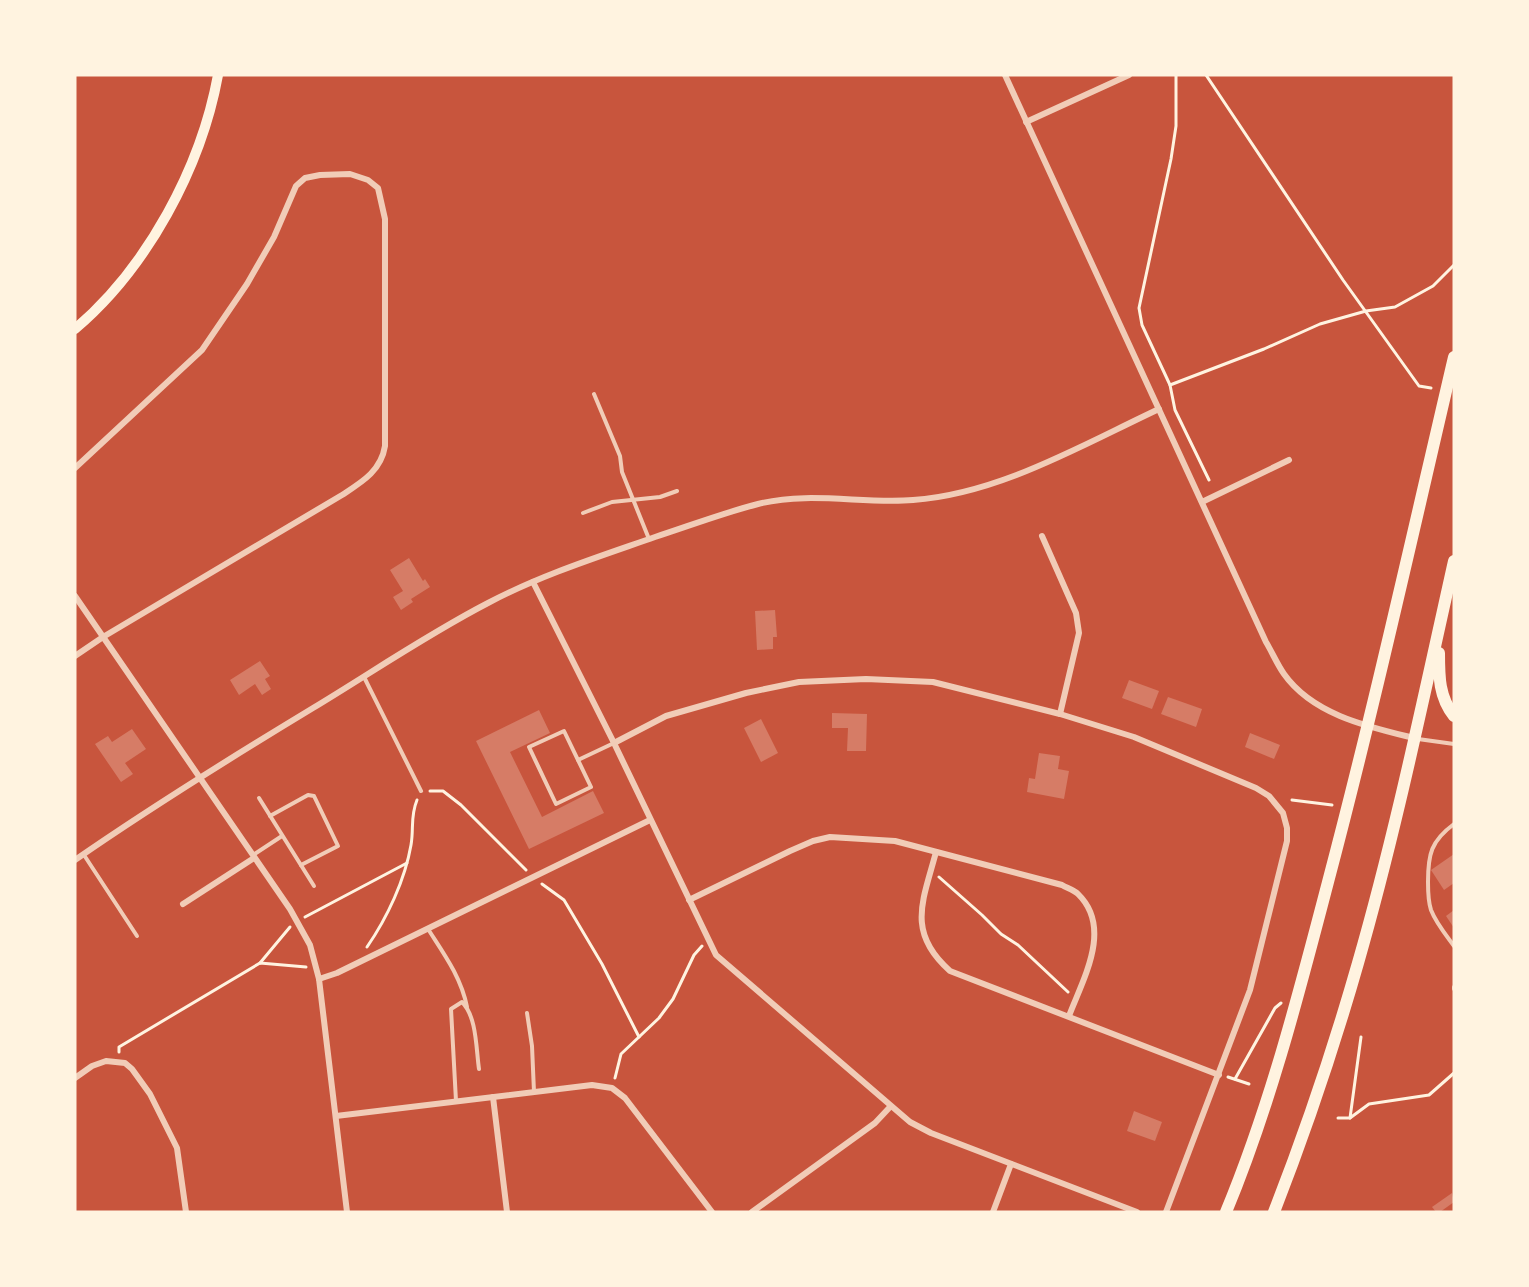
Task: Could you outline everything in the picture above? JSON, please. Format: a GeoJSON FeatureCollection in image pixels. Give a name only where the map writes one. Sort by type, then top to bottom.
{"type":"FeatureCollection","features":[{"type":"Feature","properties":{"kind":"main road"},"geometry":{"type":"LineString","coordinates":[[75,329],[114,289],[149,245],[174,202],[201,137],[218,75]]}},
{"type":"Feature","properties":{"kind":"main road"},"geometry":{"type":"LineString","coordinates":[[1226,1212],[1255,1136],[1312,942],[1368,727],[1454,357]]}},
{"type":"Feature","properties":{"kind":"main road"},"geometry":{"type":"LineString","coordinates":[[1274,1212],[1327,1064],[1359,962],[1414,738],[1454,561]]}},
{"type":"Feature","properties":{"kind":"main road"},"geometry":{"type":"LineString","coordinates":[[1438,631],[1440,690],[1454,716]]}},
{"type":"Feature","properties":{"kind":"street"},"geometry":{"type":"LineString","coordinates":[[1005,75],[1266,642],[1285,675],[1298,690],[1314,702],[1368,727],[1414,738]]}},
{"type":"Feature","properties":{"kind":"street"},"geometry":{"type":"LineString","coordinates":[[1026,122],[1129,75]]}},
{"type":"Feature","properties":{"kind":"street"},"geometry":{"type":"LineString","coordinates":[[75,468],[202,350],[247,284],[273,237],[296,186],[305,178],[350,174],[368,180],[378,188],[382,200],[385,231],[385,446],[378,467],[367,479],[342,495],[103,637],[75,656]]}},
{"type":"Feature","properties":{"kind":"street"},"geometry":{"type":"LineString","coordinates":[[75,860],[199,777],[478,608],[533,582],[592,559],[757,504],[799,498],[911,501],[951,496],[980,489],[1012,478],[1159,409]]}},
{"type":"Feature","properties":{"kind":"street"},"geometry":{"type":"LineString","coordinates":[[1202,502],[1289,460]]}},
{"type":"Feature","properties":{"kind":"street"},"geometry":{"type":"LineString","coordinates":[[1042,536],[1076,613],[1079,633],[1060,714]]}},
{"type":"Feature","properties":{"kind":"street"},"geometry":{"type":"LineString","coordinates":[[533,582],[614,743],[708,941],[716,955],[728,968],[910,1122],[931,1133],[1137,1212]]}},
{"type":"Feature","properties":{"kind":"street"},"geometry":{"type":"LineString","coordinates":[[75,596],[298,921],[310,945],[319,979],[347,1212]]}},
{"type":"Feature","properties":{"kind":"street"},"geometry":{"type":"LineString","coordinates":[[614,743],[666,716],[746,693],[799,682],[866,679],[933,682],[1060,714],[1134,737],[1256,788],[1269,796],[1277,804],[1286,820],[1287,841],[1256,968],[1219,1075],[1166,1212]]}},
{"type":"Feature","properties":{"kind":"street"},"geometry":{"type":"LineString","coordinates":[[319,979],[337,974],[650,820]]}},
{"type":"Feature","properties":{"kind":"street"},"geometry":{"type":"LineString","coordinates":[[689,900],[790,851],[813,841],[830,837],[895,841],[1062,885],[1078,894],[1095,925],[1092,957],[1069,1016]]}},
{"type":"Feature","properties":{"kind":"street"},"geometry":{"type":"LineString","coordinates":[[936,852],[920,913],[921,925],[925,940],[935,957],[950,971],[1219,1075]]}},
{"type":"Feature","properties":{"kind":"street"},"geometry":{"type":"LineString","coordinates":[[183,904],[253,857]]}},
{"type":"Feature","properties":{"kind":"street"},"geometry":{"type":"LineString","coordinates":[[75,1078],[92,1066],[106,1060],[125,1063],[132,1069],[150,1094],[177,1148],[186,1212]]}},
{"type":"Feature","properties":{"kind":"street"},"geometry":{"type":"LineString","coordinates":[[336,1116],[592,1086],[612,1088],[625,1098],[712,1212]]}},
{"type":"Feature","properties":{"kind":"street"},"geometry":{"type":"LineString","coordinates":[[493,1097],[507,1212]]}},
{"type":"Feature","properties":{"kind":"street"},"geometry":{"type":"LineString","coordinates":[[752,1212],[875,1123],[890,1107]]}},
{"type":"Feature","properties":{"kind":"street"},"geometry":{"type":"LineString","coordinates":[[993,1212],[1011,1164]]}},
{"type":"Feature","properties":{"kind":"lane"},"geometry":{"type":"LineString","coordinates":[[594,394],[620,456],[622,472],[649,540]]}},
{"type":"Feature","properties":{"kind":"lane"},"geometry":{"type":"LineString","coordinates":[[584,513],[612,502],[660,497],[677,491]]}},
{"type":"Feature","properties":{"kind":"lane"},"geometry":{"type":"LineString","coordinates":[[364,677],[421,791]]}},
{"type":"Feature","properties":{"kind":"lane"},"geometry":{"type":"LineString","coordinates":[[564,731],[578,760],[591,787],[556,804],[529,747],[564,731]]}},
{"type":"Feature","properties":{"kind":"lane"},"geometry":{"type":"LineString","coordinates":[[1414,738],[1454,744]]}},
{"type":"Feature","properties":{"kind":"lane"},"geometry":{"type":"LineString","coordinates":[[578,760],[614,743]]}},
{"type":"Feature","properties":{"kind":"lane"},"geometry":{"type":"LineString","coordinates":[[270,816],[308,795],[314,796],[338,846],[301,865]]}},
{"type":"Feature","properties":{"kind":"lane"},"geometry":{"type":"LineString","coordinates":[[259,798],[314,885]]}},
{"type":"Feature","properties":{"kind":"lane"},"geometry":{"type":"LineString","coordinates":[[1454,824],[1439,837],[1430,854],[1428,889],[1433,914],[1454,946]]}},
{"type":"Feature","properties":{"kind":"lane"},"geometry":{"type":"LineString","coordinates":[[253,857],[282,836]]}},
{"type":"Feature","properties":{"kind":"lane"},"geometry":{"type":"LineString","coordinates":[[83,854],[137,936]]}},
{"type":"Feature","properties":{"kind":"lane"},"geometry":{"type":"LineString","coordinates":[[428,929],[463,988],[471,1019],[479,1069]]}},
{"type":"Feature","properties":{"kind":"lane"},"geometry":{"type":"LineString","coordinates":[[456,1102],[451,1009],[462,1002],[467,1008]]}},
{"type":"Feature","properties":{"kind":"lane"},"geometry":{"type":"LineString","coordinates":[[527,1013],[532,1046],[534,1092]]}},
{"type":"Feature","properties":{"kind":"path"},"geometry":{"type":"LineString","coordinates":[[1176,75],[1176,126],[1172,159],[1139,308],[1142,325],[1170,385],[1175,410],[1209,480]]}},
{"type":"Feature","properties":{"kind":"path"},"geometry":{"type":"LineString","coordinates":[[1206,75],[1419,386],[1431,388]]}},
{"type":"Feature","properties":{"kind":"path"},"geometry":{"type":"LineString","coordinates":[[1170,385],[1264,350],[1320,324],[1366,311],[1395,307],[1433,286],[1454,265]]}},
{"type":"Feature","properties":{"kind":"path"},"geometry":{"type":"LineString","coordinates":[[370,957],[366,948],[379,929],[407,863],[411,844],[412,813],[421,791],[443,790],[523,866],[531,878],[564,900],[602,964],[639,1037]]}},
{"type":"Feature","properties":{"kind":"path"},"geometry":{"type":"LineString","coordinates":[[1292,800],[1332,805]]}},
{"type":"Feature","properties":{"kind":"path"},"geometry":{"type":"LineString","coordinates":[[118,1047],[260,963],[290,927],[298,921],[325,904],[407,863]]}},
{"type":"Feature","properties":{"kind":"path"},"geometry":{"type":"LineString","coordinates":[[931,870],[1001,934],[1018,945],[1064,991],[1076,996]]}},
{"type":"Feature","properties":{"kind":"path"},"geometry":{"type":"LineString","coordinates":[[612,1088],[621,1054],[658,1018],[673,999],[694,955],[708,941]]}},
{"type":"Feature","properties":{"kind":"path"},"geometry":{"type":"LineString","coordinates":[[260,963],[308,967]]}},
{"type":"Feature","properties":{"kind":"path"},"geometry":{"type":"LineString","coordinates":[[1235,1079],[1275,1008],[1281,1003]]}},
{"type":"Feature","properties":{"kind":"path"},"geometry":{"type":"LineString","coordinates":[[1350,1118],[1361,1037]]}},
{"type":"Feature","properties":{"kind":"path"},"geometry":{"type":"LineString","coordinates":[[1338,1118],[1350,1118],[1369,1104],[1429,1095],[1454,1073]]}},
{"type":"Feature","properties":{"kind":"path"},"geometry":{"type":"LineString","coordinates":[[1219,1075],[1249,1084]]}},
{"type":"Feature","properties":{"kind":"building"},"geometry":{"type":"Polygon","coordinates":[[[409,558],[423,581],[425,579],[430,587],[411,599],[413,602],[401,610],[393,597],[403,591],[390,570],[409,558]]]}},
{"type":"Feature","properties":{"kind":"building"},"geometry":{"type":"Polygon","coordinates":[[[775,610],[777,637],[773,637],[773,649],[757,650],[755,611],[775,610]]]}},
{"type":"Feature","properties":{"kind":"building"},"geometry":{"type":"Polygon","coordinates":[[[260,661],[270,676],[265,679],[271,689],[262,695],[255,684],[239,695],[230,680],[260,661]]]}},
{"type":"Feature","properties":{"kind":"building"},"geometry":{"type":"Polygon","coordinates":[[[1129,680],[1159,691],[1152,709],[1122,698],[1129,680]]]}},
{"type":"Feature","properties":{"kind":"building"},"geometry":{"type":"Polygon","coordinates":[[[1168,697],[1202,709],[1196,727],[1161,714],[1168,697]]]}},
{"type":"Feature","properties":{"kind":"building"},"geometry":{"type":"Polygon","coordinates":[[[539,710],[550,733],[510,752],[542,817],[593,791],[604,813],[529,849],[476,741],[539,710]]]}},
{"type":"Feature","properties":{"kind":"building"},"geometry":{"type":"Polygon","coordinates":[[[832,713],[867,714],[866,751],[847,751],[848,728],[832,728],[832,713]]]}},
{"type":"Feature","properties":{"kind":"building"},"geometry":{"type":"Polygon","coordinates":[[[761,719],[778,753],[761,762],[744,728],[761,719]]]}},
{"type":"Feature","properties":{"kind":"building"},"geometry":{"type":"Polygon","coordinates":[[[132,729],[146,749],[125,763],[133,774],[121,782],[95,744],[108,736],[112,742],[132,729]]]}},
{"type":"Feature","properties":{"kind":"building"},"geometry":{"type":"Polygon","coordinates":[[[1250,733],[1280,745],[1274,759],[1245,747],[1250,733]]]}},
{"type":"Feature","properties":{"kind":"building"},"geometry":{"type":"Polygon","coordinates":[[[1039,753],[1060,756],[1058,769],[1069,771],[1064,799],[1027,792],[1029,778],[1035,779],[1039,753]]]}},
{"type":"Feature","properties":{"kind":"building"},"geometry":{"type":"Polygon","coordinates":[[[1454,854],[1454,883],[1444,890],[1431,870],[1454,854]]]}},
{"type":"Feature","properties":{"kind":"building"},"geometry":{"type":"Polygon","coordinates":[[[1454,910],[1454,928],[1446,916],[1454,910]]]}},
{"type":"Feature","properties":{"kind":"building"},"geometry":{"type":"Polygon","coordinates":[[[1134,1111],[1162,1122],[1155,1141],[1127,1131],[1134,1111]]]}},
{"type":"Feature","properties":{"kind":"building"},"geometry":{"type":"Polygon","coordinates":[[[1452,1193],[1454,1202],[1440,1212],[1436,1212],[1432,1207],[1452,1193]]]}}]}
